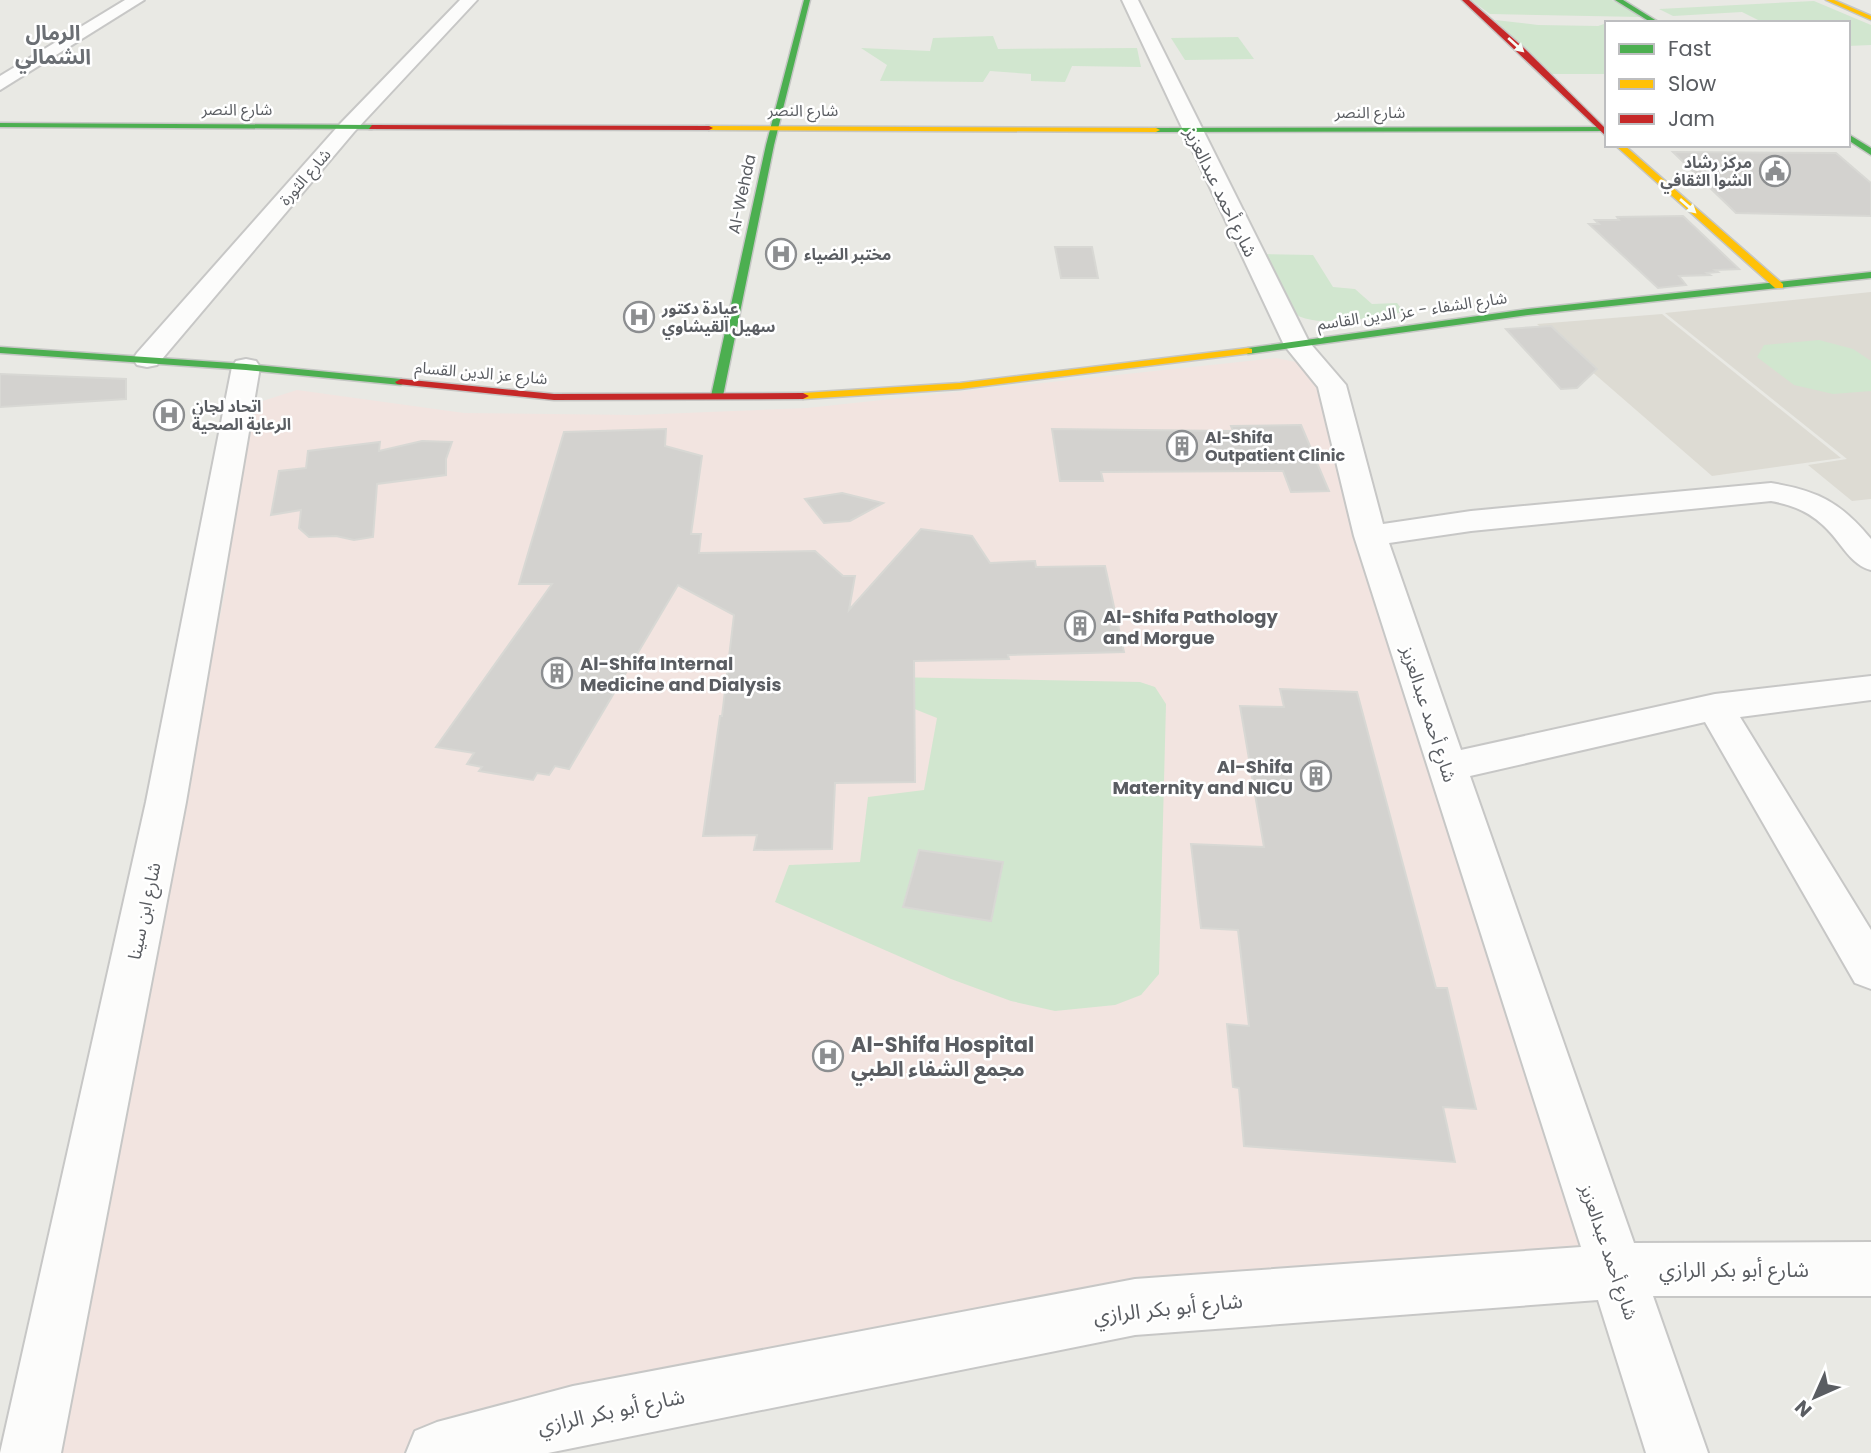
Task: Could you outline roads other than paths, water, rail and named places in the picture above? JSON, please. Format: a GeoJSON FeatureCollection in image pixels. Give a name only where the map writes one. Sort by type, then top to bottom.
{"type":"FeatureCollection","features":[{"type":"Feature","properties":{"kind":"main road","name":"Al-Wehda"},"geometry":{"type":"LineString","coordinates":[[717,396],[773,132],[807,0]]}},
{"type":"Feature","properties":{"kind":"main road"},"geometry":{"type":"LineString","coordinates":[[1465,0],[1605,132]]}},
{"type":"Feature","properties":{"kind":"main road"},"geometry":{"type":"LineString","coordinates":[[1618,0],[1653,21]]}},
{"type":"Feature","properties":{"kind":"main road"},"geometry":{"type":"LineString","coordinates":[[1829,0],[1871,18]]}},
{"type":"Feature","properties":{"kind":"main road"},"geometry":{"type":"LineString","coordinates":[[1850,0],[1871,9]]}},
{"type":"Feature","properties":{"kind":"main road","name":"شارع النصر"},"geometry":{"type":"LineString","coordinates":[[0,125],[343,132]]}},
{"type":"Feature","properties":{"kind":"main road","name":"شارع النصر"},"geometry":{"type":"LineString","coordinates":[[0,134],[1605,132]]}},
{"type":"Feature","properties":{"kind":"main road"},"geometry":{"type":"LineString","coordinates":[[1858,135],[1871,152]]}},
{"type":"Feature","properties":{"kind":"main road"},"geometry":{"type":"LineString","coordinates":[[1621,147],[1779,286]]}},
{"type":"Feature","properties":{"kind":"main road","name":"شارع الشفاء - عز الدين القاسم"},"geometry":{"type":"LineString","coordinates":[[960,386],[1297,345],[1528,312],[1870,275]]}},
{"type":"Feature","properties":{"kind":"main road","name":"شارع عز الدين القسام"},"geometry":{"type":"LineString","coordinates":[[0,350],[246,367],[554,397],[814,396],[960,386]]}},
{"type":"Feature","properties":{"kind":"street"},"geometry":{"type":"LineString","coordinates":[[0,83],[136,0]]}},
{"type":"Feature","properties":{"kind":"street","name":"شارع الثورة"},"geometry":{"type":"LineString","coordinates":[[147,359],[343,132],[469,0]]}},
{"type":"Feature","properties":{"kind":"street","name":"شارع أحمد عبدالعزيز"},"geometry":{"type":"LineString","coordinates":[[1130,0],[1192,134],[1297,345],[1332,385],[1370,536],[1677,1453]]}},
{"type":"Feature","properties":{"kind":"street","name":"شارع ابن سينا"},"geometry":{"type":"LineString","coordinates":[[30,1453],[166,802],[246,367]]}},
{"type":"Feature","properties":{"kind":"street"},"geometry":{"type":"LineString","coordinates":[[1370,536],[1471,521],[1771,492],[1787,494],[1827,509],[1871,560]]}},
{"type":"Feature","properties":{"kind":"street"},"geometry":{"type":"LineString","coordinates":[[1447,767],[1715,708],[1871,688]]}},
{"type":"Feature","properties":{"kind":"street"},"geometry":{"type":"LineString","coordinates":[[1715,708],[1871,970]]}},
{"type":"Feature","properties":{"kind":"street","name":"شارع أبو بكر الرازي"},"geometry":{"type":"LineString","coordinates":[[437,1453],[573,1416],[1135,1307],[1660,1268],[1871,1269]]}},
{"type":"Feature","properties":{"kind":"place","name":"مركز رشاد الشوا الثقافي"},"geometry":{"type":"Point","coordinates":[1775,171]}},
{"type":"Feature","properties":{"kind":"place","name":"مختبر الضياء"},"geometry":{"type":"Point","coordinates":[781,254]}},
{"type":"Feature","properties":{"kind":"place","name":"عيادة دكتور سهيل القيشاوي"},"geometry":{"type":"Point","coordinates":[639,317]}},
{"type":"Feature","properties":{"kind":"place","name":"اتحاد لجان الرعاية الصحية"},"geometry":{"type":"Point","coordinates":[169,415]}},
{"type":"Feature","properties":{"kind":"place","name":"Al-Shifa Outpatient Clinic"},"geometry":{"type":"Point","coordinates":[1182,446]}},
{"type":"Feature","properties":{"kind":"place","name":"Al-Shifa Pathology and Morgue"},"geometry":{"type":"Point","coordinates":[1080,626]}},
{"type":"Feature","properties":{"kind":"place","name":"Al-Shifa Internal Medicine and Dialysis"},"geometry":{"type":"Point","coordinates":[557,673]}},
{"type":"Feature","properties":{"kind":"place","name":"Al-Shifa Maternity and NICU"},"geometry":{"type":"Point","coordinates":[1316,776]}},
{"type":"Feature","properties":{"kind":"place","name":"Al-Shifa Hospital مجمع الشفاء الطبي"},"geometry":{"type":"Point","coordinates":[828,1056]}},
{"type":"Feature","properties":{"kind":"district","name":"الرمال الشمالي"},"geometry":{"type":"Point","coordinates":[53,44]}}]}
